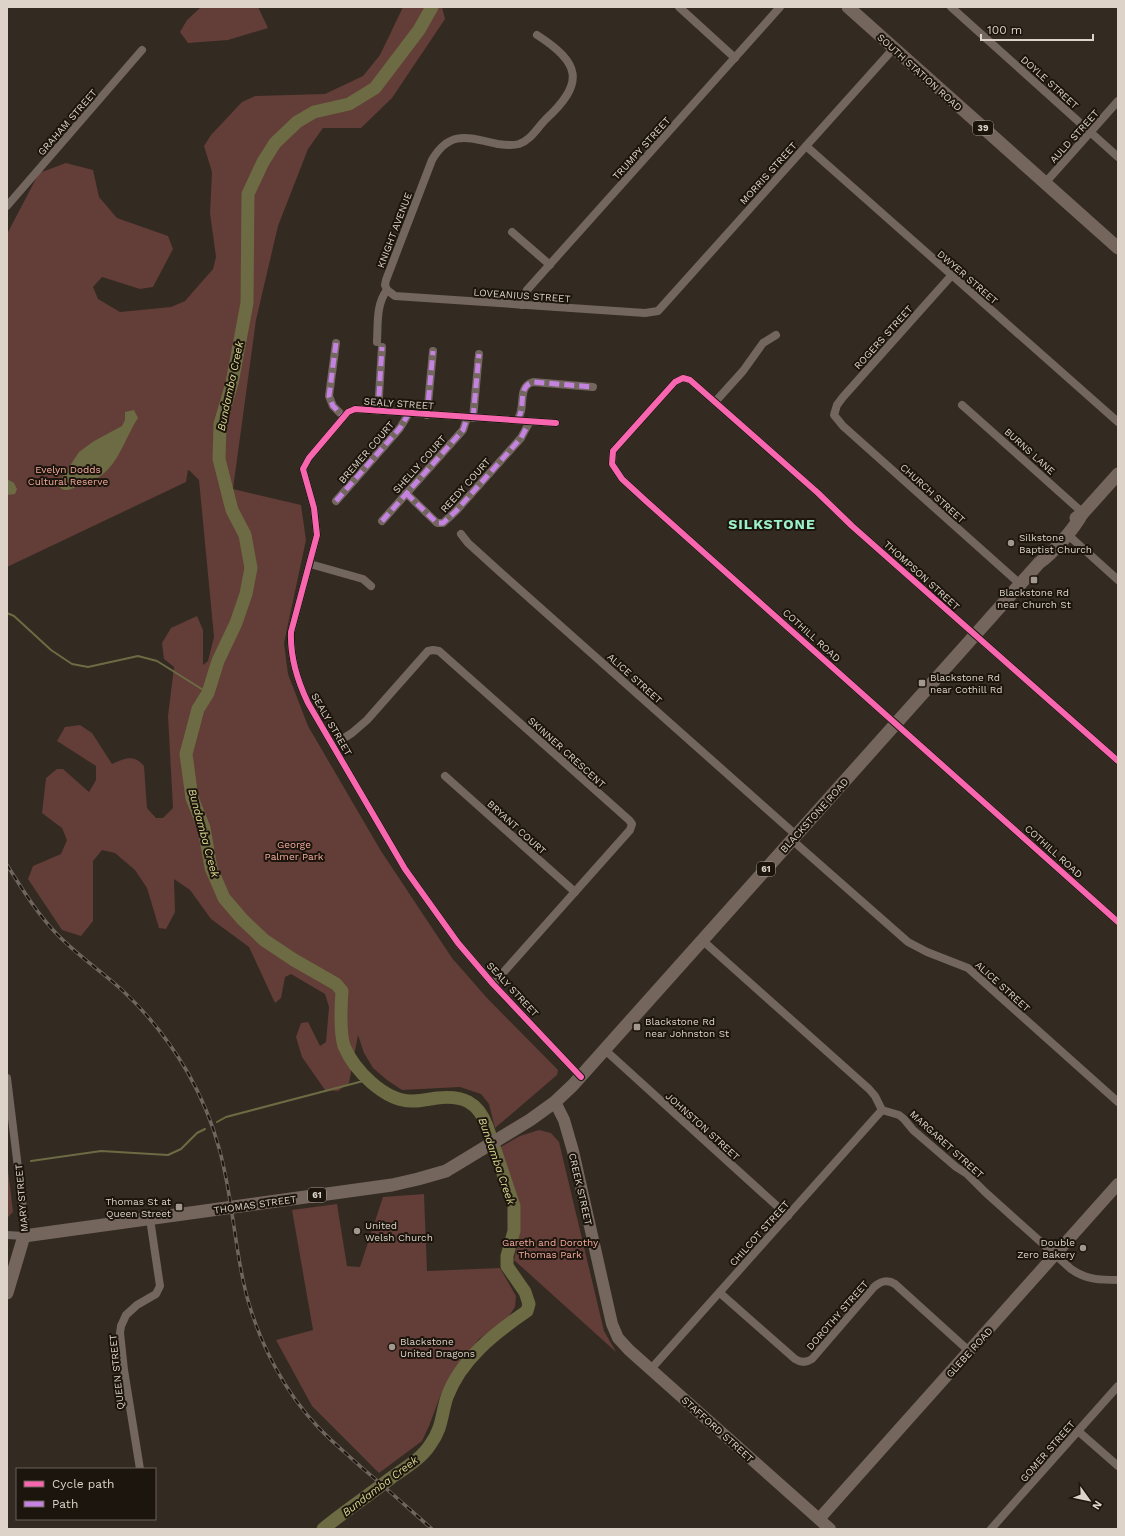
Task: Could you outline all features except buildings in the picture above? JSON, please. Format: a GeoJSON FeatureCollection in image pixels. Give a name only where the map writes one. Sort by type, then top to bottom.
{"type":"FeatureCollection","features":[{"type":"Feature","properties":{"kind":"main road","name":"SOUTH STATION ROAD"},"geometry":{"type":"LineString","coordinates":[[848,7],[1118,248]]}},
{"type":"Feature","properties":{"kind":"main road","name":"BLACKSTONE ROAD"},"geometry":{"type":"LineString","coordinates":[[1039,563],[1043,554],[1118,474]]}},
{"type":"Feature","properties":{"kind":"main road","name":"BLACKSTONE ROAD"},"geometry":{"type":"LineString","coordinates":[[555,1102],[581,1077],[895,723],[1039,563],[1047,557],[1078,522],[1083,513]]}},
{"type":"Feature","properties":{"kind":"main road","name":"THOMAS STREET"},"geometry":{"type":"LineString","coordinates":[[24,1236],[150,1219],[418,1179],[446,1170],[515,1129],[555,1102]]}},
{"type":"Feature","properties":{"kind":"main road","name":"CREEK STREET"},"geometry":{"type":"LineString","coordinates":[[555,1102],[565,1123],[573,1151],[612,1324]]}},
{"type":"Feature","properties":{"kind":"main road","name":"GLEBE ROAD"},"geometry":{"type":"LineString","coordinates":[[819,1520],[1118,1184]]}},
{"type":"Feature","properties":{"kind":"main road","name":"MARY STREET"},"geometry":{"type":"LineString","coordinates":[[7,1293],[24,1236]]}},
{"type":"Feature","properties":{"kind":"main road","name":"STAFFORD STREET"},"geometry":{"type":"LineString","coordinates":[[612,1324],[616,1334],[623,1344],[830,1529]]}},
{"type":"Feature","properties":{"kind":"street"},"geometry":{"type":"LineString","coordinates":[[678,7],[735,58]]}},
{"type":"Feature","properties":{"kind":"street","name":"TRUMPY STREET"},"geometry":{"type":"LineString","coordinates":[[522,305],[524,295],[780,7]]}},
{"type":"Feature","properties":{"kind":"street","name":"DOYLE STREET"},"geometry":{"type":"LineString","coordinates":[[951,7],[1118,157]]}},
{"type":"Feature","properties":{"kind":"street","name":"KNIGHT AVENUE"},"geometry":{"type":"LineString","coordinates":[[378,411],[380,344],[379,308],[387,290],[386,280],[432,160],[438,150],[443,144],[458,138],[505,145],[520,144],[529,139],[564,101],[570,92],[573,82],[571,64],[553,45],[537,35]]}},
{"type":"Feature","properties":{"kind":"street","name":"MORRIS STREET"},"geometry":{"type":"LineString","coordinates":[[658,311],[894,48]]}},
{"type":"Feature","properties":{"kind":"street","name":"GRAHAM STREET"},"geometry":{"type":"LineString","coordinates":[[7,206],[142,50]]}},
{"type":"Feature","properties":{"kind":"street","name":"AULD STREET"},"geometry":{"type":"LineString","coordinates":[[1045,183],[1118,101]]}},
{"type":"Feature","properties":{"kind":"street","name":"DWYER STREET"},"geometry":{"type":"LineString","coordinates":[[806,146],[951,276],[1118,422]]}},
{"type":"Feature","properties":{"kind":"street"},"geometry":{"type":"LineString","coordinates":[[512,232],[550,265]]}},
{"type":"Feature","properties":{"kind":"street","name":"ROGERS STREET"},"geometry":{"type":"LineString","coordinates":[[834,414],[837,405],[843,397],[951,276]]}},
{"type":"Feature","properties":{"kind":"street","name":"LOVEANIUS STREET"},"geometry":{"type":"LineString","coordinates":[[387,290],[395,296],[645,313],[658,311]]}},
{"type":"Feature","properties":{"kind":"street"},"geometry":{"type":"LineString","coordinates":[[715,402],[743,371],[763,343],[776,335]]}},
{"type":"Feature","properties":{"kind":"street"},"geometry":{"type":"LineString","coordinates":[[336,343],[329,396],[332,406],[343,416]]}},
{"type":"Feature","properties":{"kind":"street"},"geometry":{"type":"LineString","coordinates":[[427,415],[433,351]]}},
{"type":"Feature","properties":{"kind":"street"},"geometry":{"type":"LineString","coordinates":[[470,418],[479,354]]}},
{"type":"Feature","properties":{"kind":"street","name":"COTHILL ROAD"},"geometry":{"type":"LineString","coordinates":[[715,402],[690,380],[683,378],[679,379],[613,451],[612,464],[622,479],[1118,922]]}},
{"type":"Feature","properties":{"kind":"street"},"geometry":{"type":"LineString","coordinates":[[517,420],[522,411],[524,390],[528,384],[533,382],[593,387]]}},
{"type":"Feature","properties":{"kind":"street","name":"THOMPSON STREET"},"geometry":{"type":"LineString","coordinates":[[715,402],[818,493],[852,526],[1118,761]]}},
{"type":"Feature","properties":{"kind":"street","name":"BURNS LANE"},"geometry":{"type":"LineString","coordinates":[[962,405],[1083,513]]}},
{"type":"Feature","properties":{"kind":"street","name":"SEALY STREET"},"geometry":{"type":"LineString","coordinates":[[556,423],[354,409],[343,416],[309,458],[303,469],[314,508],[317,535],[291,632],[291,645],[302,692],[308,704],[405,869],[458,943],[493,984],[581,1077]]}},
{"type":"Feature","properties":{"kind":"street","name":"BREMER COURT"},"geometry":{"type":"LineString","coordinates":[[336,501],[400,428],[409,413]]}},
{"type":"Feature","properties":{"kind":"street","name":"CHURCH STREET"},"geometry":{"type":"LineString","coordinates":[[834,414],[843,426],[1020,584]]}},
{"type":"Feature","properties":{"kind":"street","name":"SHELLY COURT"},"geometry":{"type":"LineString","coordinates":[[382,521],[463,430],[470,418]]}},
{"type":"Feature","properties":{"kind":"street","name":"REEDY COURT"},"geometry":{"type":"LineString","coordinates":[[406,493],[437,523],[443,523],[456,511],[521,438],[530,421]]}},
{"type":"Feature","properties":{"kind":"street","name":"ALICE STREET"},"geometry":{"type":"LineString","coordinates":[[461,534],[468,543],[908,942],[926,952],[968,968],[1118,1102]]}},
{"type":"Feature","properties":{"kind":"street"},"geometry":{"type":"LineString","coordinates":[[1067,534],[1118,580]]}},
{"type":"Feature","properties":{"kind":"street"},"geometry":{"type":"LineString","coordinates":[[310,564],[363,579],[371,586]]}},
{"type":"Feature","properties":{"kind":"street","name":"SKINNER CRESCENT"},"geometry":{"type":"LineString","coordinates":[[333,745],[352,733],[367,720],[428,651],[433,650],[439,652],[632,824],[630,830],[493,984]]}},
{"type":"Feature","properties":{"kind":"street","name":"BRYANT COURT"},"geometry":{"type":"LineString","coordinates":[[445,776],[576,892]]}},
{"type":"Feature","properties":{"kind":"street"},"geometry":{"type":"LineString","coordinates":[[702,940],[869,1089],[875,1096],[882,1110]]}},
{"type":"Feature","properties":{"kind":"street","name":"JOHNSTON STREET"},"geometry":{"type":"LineString","coordinates":[[605,1050],[788,1216]]}},
{"type":"Feature","properties":{"kind":"street","name":"MARY STREET"},"geometry":{"type":"LineString","coordinates":[[7,1078],[24,1236]]}},
{"type":"Feature","properties":{"kind":"street","name":"CHILCOT STREET"},"geometry":{"type":"LineString","coordinates":[[651,1370],[882,1110]]}},
{"type":"Feature","properties":{"kind":"street","name":"MARGARET STREET"},"geometry":{"type":"LineString","coordinates":[[882,1110],[899,1115],[904,1119],[912,1130],[925,1139],[956,1167],[967,1174],[1055,1255],[1076,1272],[1088,1278],[1118,1280]]}},
{"type":"Feature","properties":{"kind":"street","name":"QUEEN STREET"},"geometry":{"type":"LineString","coordinates":[[140,1468],[124,1370],[120,1333],[121,1326],[126,1315],[137,1305],[156,1294],[160,1286],[150,1219]]}},
{"type":"Feature","properties":{"kind":"street","name":"THOMAS STREET"},"geometry":{"type":"LineString","coordinates":[[7,1235],[24,1236]]}},
{"type":"Feature","properties":{"kind":"street","name":"DOROTHY STREET"},"geometry":{"type":"LineString","coordinates":[[720,1293],[795,1359],[803,1362],[812,1359],[874,1287],[881,1282],[889,1281],[895,1284],[969,1351]]}},
{"type":"Feature","properties":{"kind":"street","name":"GOMER STREET"},"geometry":{"type":"LineString","coordinates":[[995,1528],[1118,1386]]}},
{"type":"Feature","properties":{"kind":"street"},"geometry":{"type":"LineString","coordinates":[[1078,1431],[1118,1466]]}},
{"type":"Feature","properties":{"kind":"green space"},"geometry":{"type":"Polygon","coordinates":[[[201,7],[258,7],[268,28],[228,40],[188,43],[180,32],[187,20],[201,7]]]}},
{"type":"Feature","properties":{"kind":"green space"},"geometry":{"type":"Polygon","coordinates":[[[403,7],[442,7],[445,19],[392,98],[361,128],[323,128],[308,149],[278,226],[256,320],[233,489],[301,505],[306,540],[284,643],[288,674],[308,726],[381,851],[452,958],[487,998],[558,1070],[557,1075],[495,1128],[489,1104],[481,1094],[460,1087],[402,1090],[387,1080],[373,1068],[364,1053],[358,1035],[349,1083],[338,1091],[325,1090],[302,1057],[296,1037],[301,1023],[308,1022],[320,1046],[326,1042],[329,1007],[325,994],[291,974],[285,977],[281,998],[275,1003],[249,947],[211,919],[190,890],[174,879],[175,912],[166,929],[159,928],[147,888],[135,870],[115,853],[102,850],[93,861],[93,921],[81,936],[62,930],[28,879],[33,866],[61,854],[67,840],[62,828],[42,813],[46,778],[57,769],[63,769],[89,792],[96,780],[96,766],[57,741],[65,727],[80,725],[92,733],[112,764],[129,758],[137,760],[144,766],[147,808],[156,818],[163,818],[173,808],[168,716],[174,667],[164,659],[162,643],[171,628],[197,616],[203,630],[203,665],[208,661],[214,637],[199,480],[188,470],[186,482],[7,567],[7,234],[39,173],[66,163],[93,170],[99,197],[117,218],[168,236],[173,249],[153,287],[140,289],[102,277],[93,287],[98,299],[120,312],[171,307],[185,301],[213,269],[216,257],[210,213],[212,172],[204,146],[211,135],[242,102],[255,96],[325,94],[363,76],[380,55],[403,7]]]}},
{"type":"Feature","properties":{"kind":"green space","name":"Gareth and Dorothy Thomas Park"},"geometry":{"type":"Polygon","coordinates":[[[539,1130],[551,1133],[559,1142],[604,1331],[616,1352],[514,1260],[520,1232],[518,1202],[499,1148],[520,1136],[539,1130]]]}},
{"type":"Feature","properties":{"kind":"green space"},"geometry":{"type":"Polygon","coordinates":[[[7,1161],[13,1212],[7,1218],[7,1161]]]}},
{"type":"Feature","properties":{"kind":"green space"},"geometry":{"type":"Polygon","coordinates":[[[424,1194],[427,1271],[500,1268],[516,1296],[515,1307],[507,1319],[479,1339],[456,1367],[441,1394],[422,1441],[379,1473],[312,1406],[276,1340],[313,1330],[292,1210],[337,1204],[347,1266],[360,1267],[383,1197],[424,1194]]]}},
{"type":"Feature","properties":{"kind":"shaded area"},"geometry":{"type":"Polygon","coordinates":[[[134,410],[138,418],[114,462],[109,468],[94,480],[71,489],[64,490],[59,487],[59,482],[79,452],[94,441],[122,426],[125,420],[125,412],[134,410]]]}},
{"type":"Feature","properties":{"kind":"shaded area"},"geometry":{"type":"Polygon","coordinates":[[[7,479],[14,483],[17,489],[15,494],[7,495],[7,479]]]}},
{"type":"Feature","properties":{"kind":"waterway","name":"Bundamba Creek"},"geometry":{"type":"LineString","coordinates":[[323,1529],[422,1455],[434,1439],[441,1421],[447,1397],[453,1383],[461,1371],[480,1348],[503,1328],[527,1311],[529,1304],[525,1292],[507,1266],[507,1256],[514,1231],[514,1206],[487,1126],[479,1111],[474,1106],[462,1099],[446,1097],[416,1101],[402,1100],[392,1096],[372,1083],[355,1065],[344,1046],[341,1027],[342,991],[336,984],[294,960],[264,940],[242,919],[224,898],[211,868],[204,828],[192,798],[186,754],[198,709],[208,693],[218,661],[236,623],[246,594],[251,568],[245,535],[232,510],[219,459],[220,424],[232,383],[247,303],[248,194],[263,162],[275,143],[297,122],[314,112],[349,104],[375,88],[419,30],[432,7]]}},
{"type":"Feature","properties":{"kind":"waterway"},"geometry":{"type":"LineString","coordinates":[[7,613],[14,616],[51,650],[72,664],[88,667],[138,656],[157,661],[208,693]]}},
{"type":"Feature","properties":{"kind":"waterway"},"geometry":{"type":"LineString","coordinates":[[217,1122],[226,1117],[367,1080]]}},
{"type":"Feature","properties":{"kind":"waterway"},"geometry":{"type":"LineString","coordinates":[[31,1161],[101,1151],[168,1155],[181,1149],[197,1133],[205,1129]]}},
{"type":"Feature","properties":{"kind":"railway"},"geometry":{"type":"LineString","coordinates":[[7,865],[23,891],[47,924],[70,947],[132,999],[150,1019],[174,1050],[193,1082],[210,1119],[224,1166],[239,1260],[252,1315],[275,1367],[285,1384],[307,1414],[334,1443],[432,1529]]}},
{"type":"Feature","properties":{"kind":"marked path"},"geometry":{"type":"LineString","coordinates":[[336,343],[329,396],[333,406],[343,416]]}},
{"type":"Feature","properties":{"kind":"marked path"},"geometry":{"type":"LineString","coordinates":[[378,411],[382,347]]}},
{"type":"Feature","properties":{"kind":"marked path"},"geometry":{"type":"LineString","coordinates":[[427,415],[433,351]]}},
{"type":"Feature","properties":{"kind":"marked path"},"geometry":{"type":"LineString","coordinates":[[473,418],[479,354]]}},
{"type":"Feature","properties":{"kind":"marked path"},"geometry":{"type":"LineString","coordinates":[[517,420],[520,415],[525,388],[533,382],[593,387]]}},
{"type":"Feature","properties":{"kind":"marked path"},"geometry":{"type":"LineString","coordinates":[[336,501],[400,428],[409,413]]}},
{"type":"Feature","properties":{"kind":"marked path"},"geometry":{"type":"LineString","coordinates":[[382,521],[463,430],[467,418]]}},
{"type":"Feature","properties":{"kind":"marked path"},"geometry":{"type":"LineString","coordinates":[[406,493],[437,523],[443,523],[456,511],[521,438],[530,421]]}},
{"type":"Feature","properties":{"kind":"cycle path"},"geometry":{"type":"LineString","coordinates":[[1118,761],[852,526],[818,493],[690,380],[683,378],[675,382],[613,451],[612,464],[622,479],[1118,922]]}},
{"type":"Feature","properties":{"kind":"cycle path"},"geometry":{"type":"LineString","coordinates":[[556,423],[355,409],[348,412],[309,458],[303,469],[314,508],[317,535],[291,632],[291,641],[295,669],[308,703],[405,869],[458,943],[493,984],[581,1077]]}},
{"type":"Feature","properties":{"kind":"place","name":"Silkstone Baptist Church"},"geometry":{"type":"Point","coordinates":[1011,543]}},
{"type":"Feature","properties":{"kind":"place","name":"Blackstone Rd near Church St"},"geometry":{"type":"Point","coordinates":[1034,580]}},
{"type":"Feature","properties":{"kind":"place","name":"Blackstone Rd near Cothill Rd"},"geometry":{"type":"Point","coordinates":[922,683]}},
{"type":"Feature","properties":{"kind":"place","name":"Blackstone Rd near Johnston St"},"geometry":{"type":"Point","coordinates":[637,1027]}},
{"type":"Feature","properties":{"kind":"place","name":"Thomas St at Queen Street"},"geometry":{"type":"Point","coordinates":[179,1207]}},
{"type":"Feature","properties":{"kind":"place","name":"United Welsh Church"},"geometry":{"type":"Point","coordinates":[357,1231]}},
{"type":"Feature","properties":{"kind":"place","name":"Double Zero Bakery"},"geometry":{"type":"Point","coordinates":[1083,1248]}},
{"type":"Feature","properties":{"kind":"place","name":"Blackstone United Dragons"},"geometry":{"type":"Point","coordinates":[392,1347]}},
{"type":"Feature","properties":{"kind":"district","name":"SILKSTONE"},"geometry":{"type":"Point","coordinates":[772,524]}},
{"type":"Feature","properties":{"kind":"park label","name":"Evelyn Dodds Cultural Reserve"},"geometry":{"type":"Point","coordinates":[68,474]}},
{"type":"Feature","properties":{"kind":"park label","name":"George Palmer Park"},"geometry":{"type":"Point","coordinates":[294,850]}}]}
